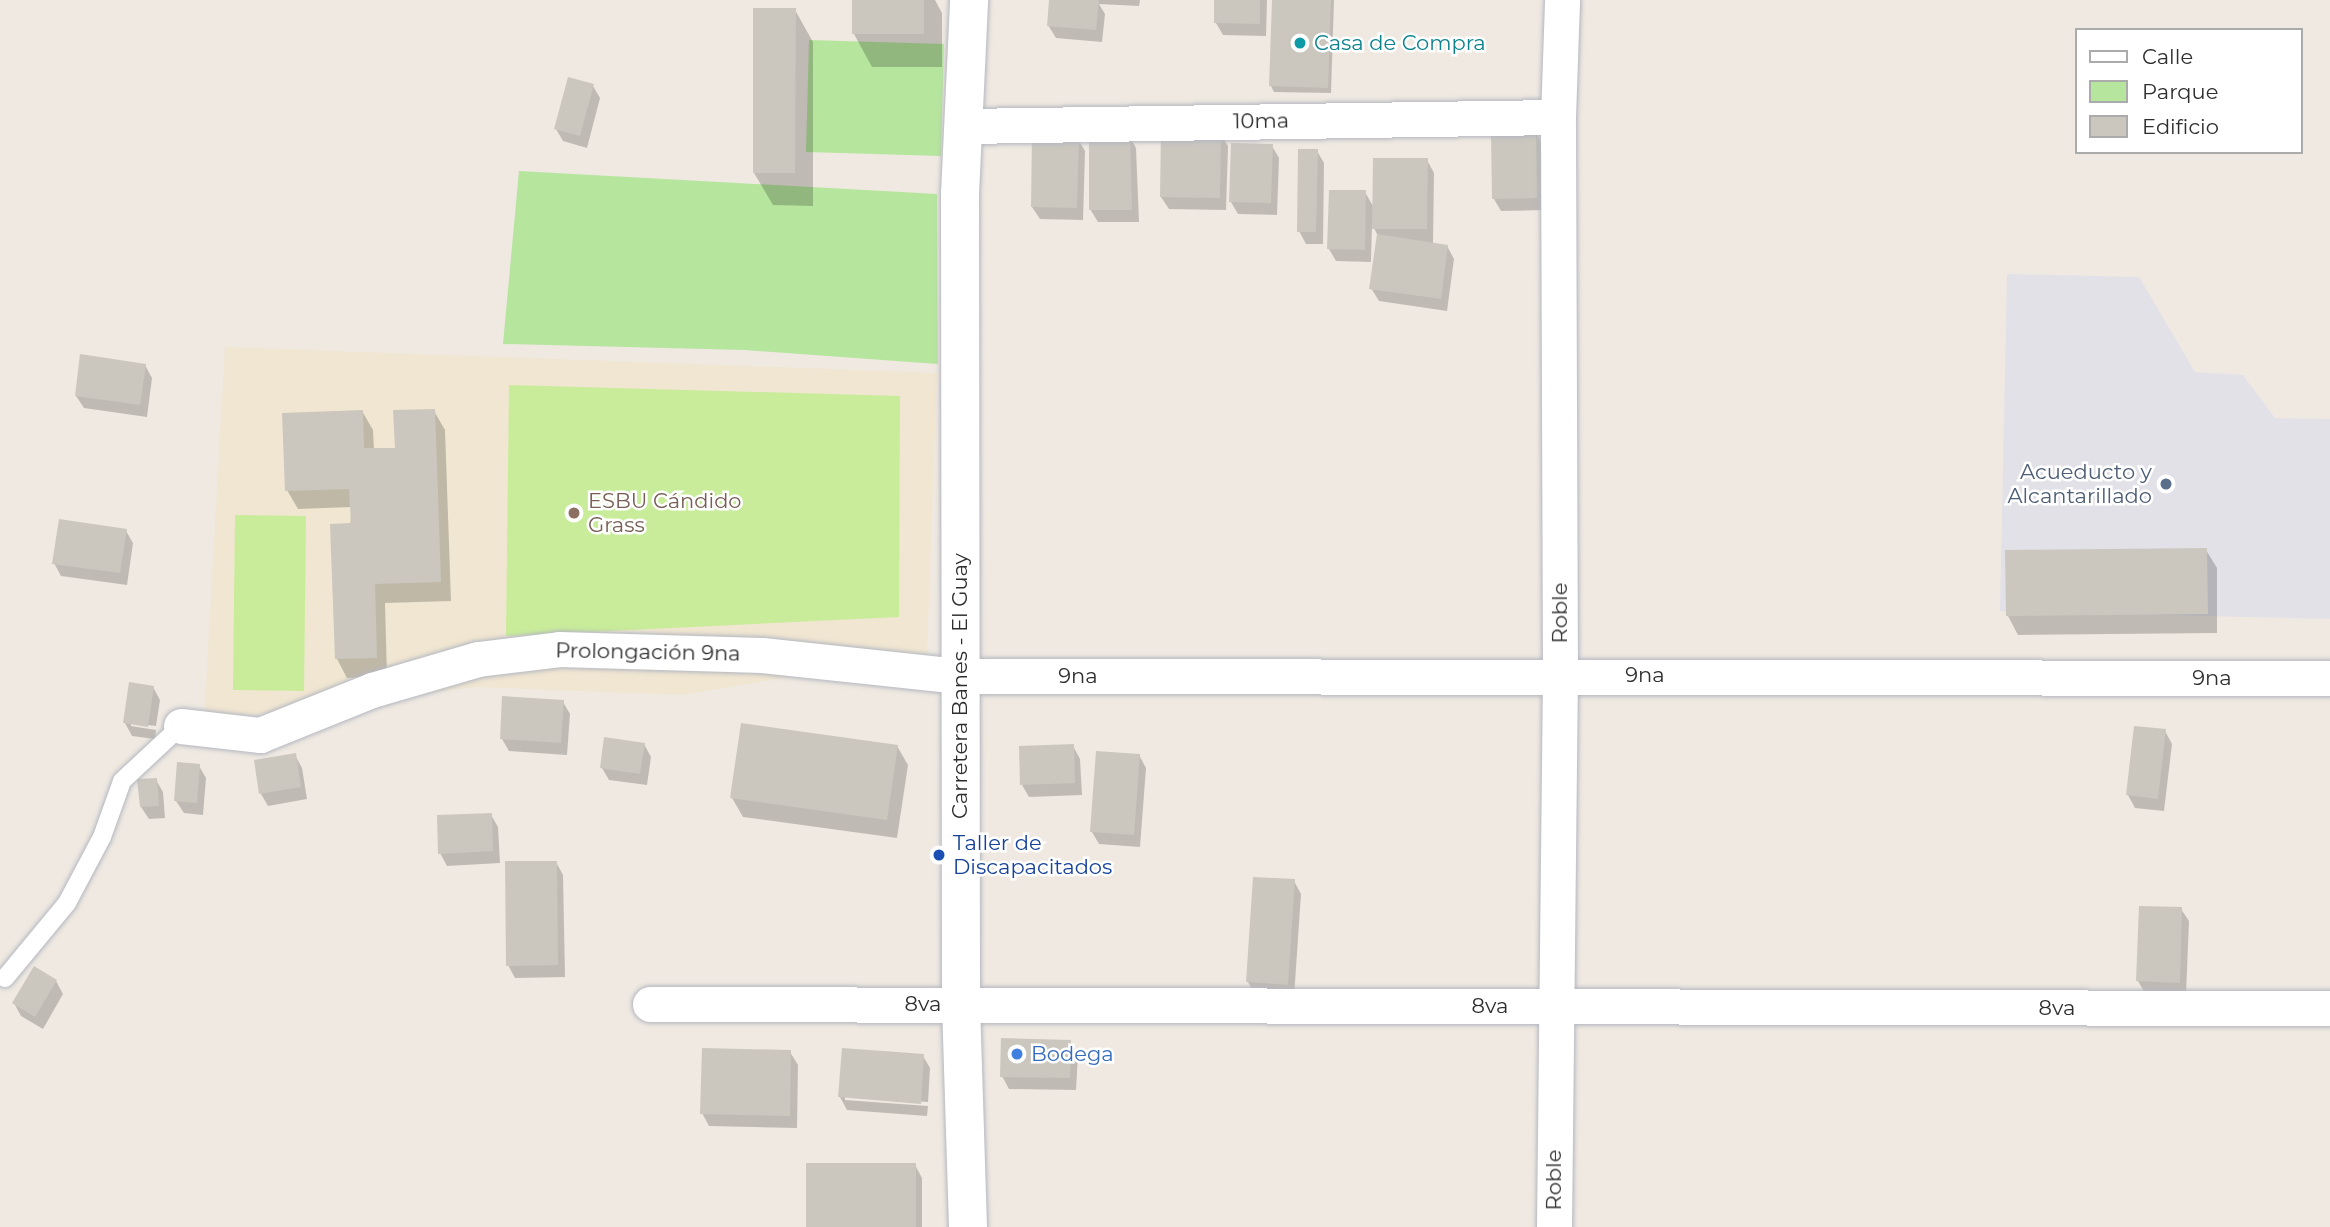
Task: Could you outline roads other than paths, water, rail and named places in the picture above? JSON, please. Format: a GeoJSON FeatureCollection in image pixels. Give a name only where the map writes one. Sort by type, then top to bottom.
{"type":"FeatureCollection","features":[{"type":"Feature","properties":{"kind":"main road","name":"Carretera Banes - El Guay"},"geometry":{"type":"LineString","coordinates":[[968,1227],[961,1004],[960,298],[969,0]]}},
{"type":"Feature","properties":{"kind":"street","name":"Roble"},"geometry":{"type":"LineString","coordinates":[[1554,1227],[1554,1006],[1560,675],[1558,117],[1562,0]]}},
{"type":"Feature","properties":{"kind":"street","name":"10ma"},"geometry":{"type":"LineString","coordinates":[[964,126],[1558,117]]}},
{"type":"Feature","properties":{"kind":"street","name":"Prolongación 9na"},"geometry":{"type":"LineString","coordinates":[[181,726],[260,736],[372,690],[478,659],[559,649],[762,655],[960,676]]}},
{"type":"Feature","properties":{"kind":"street","name":"9na"},"geometry":{"type":"LineString","coordinates":[[960,676],[2330,678]]}},
{"type":"Feature","properties":{"kind":"street","name":"8va"},"geometry":{"type":"LineString","coordinates":[[650,1004],[2330,1008]]}},
{"type":"Feature","properties":{"kind":"lane"},"geometry":{"type":"LineString","coordinates":[[5,978],[67,903],[102,837],[122,782],[181,726]]}},
{"type":"Feature","properties":{"kind":"place","name":"Casa de Compra"},"geometry":{"type":"Point","coordinates":[1300,43]}},
{"type":"Feature","properties":{"kind":"place","name":"Acueducto y Alcantarillado"},"geometry":{"type":"Point","coordinates":[2166,484]}},
{"type":"Feature","properties":{"kind":"place","name":"ESBU Cándido Grass"},"geometry":{"type":"Point","coordinates":[574,513]}},
{"type":"Feature","properties":{"kind":"place","name":"Taller de Discapacitados"},"geometry":{"type":"Point","coordinates":[939,855]}},
{"type":"Feature","properties":{"kind":"place","name":"Bodega"},"geometry":{"type":"Point","coordinates":[1017,1054]}}]}
